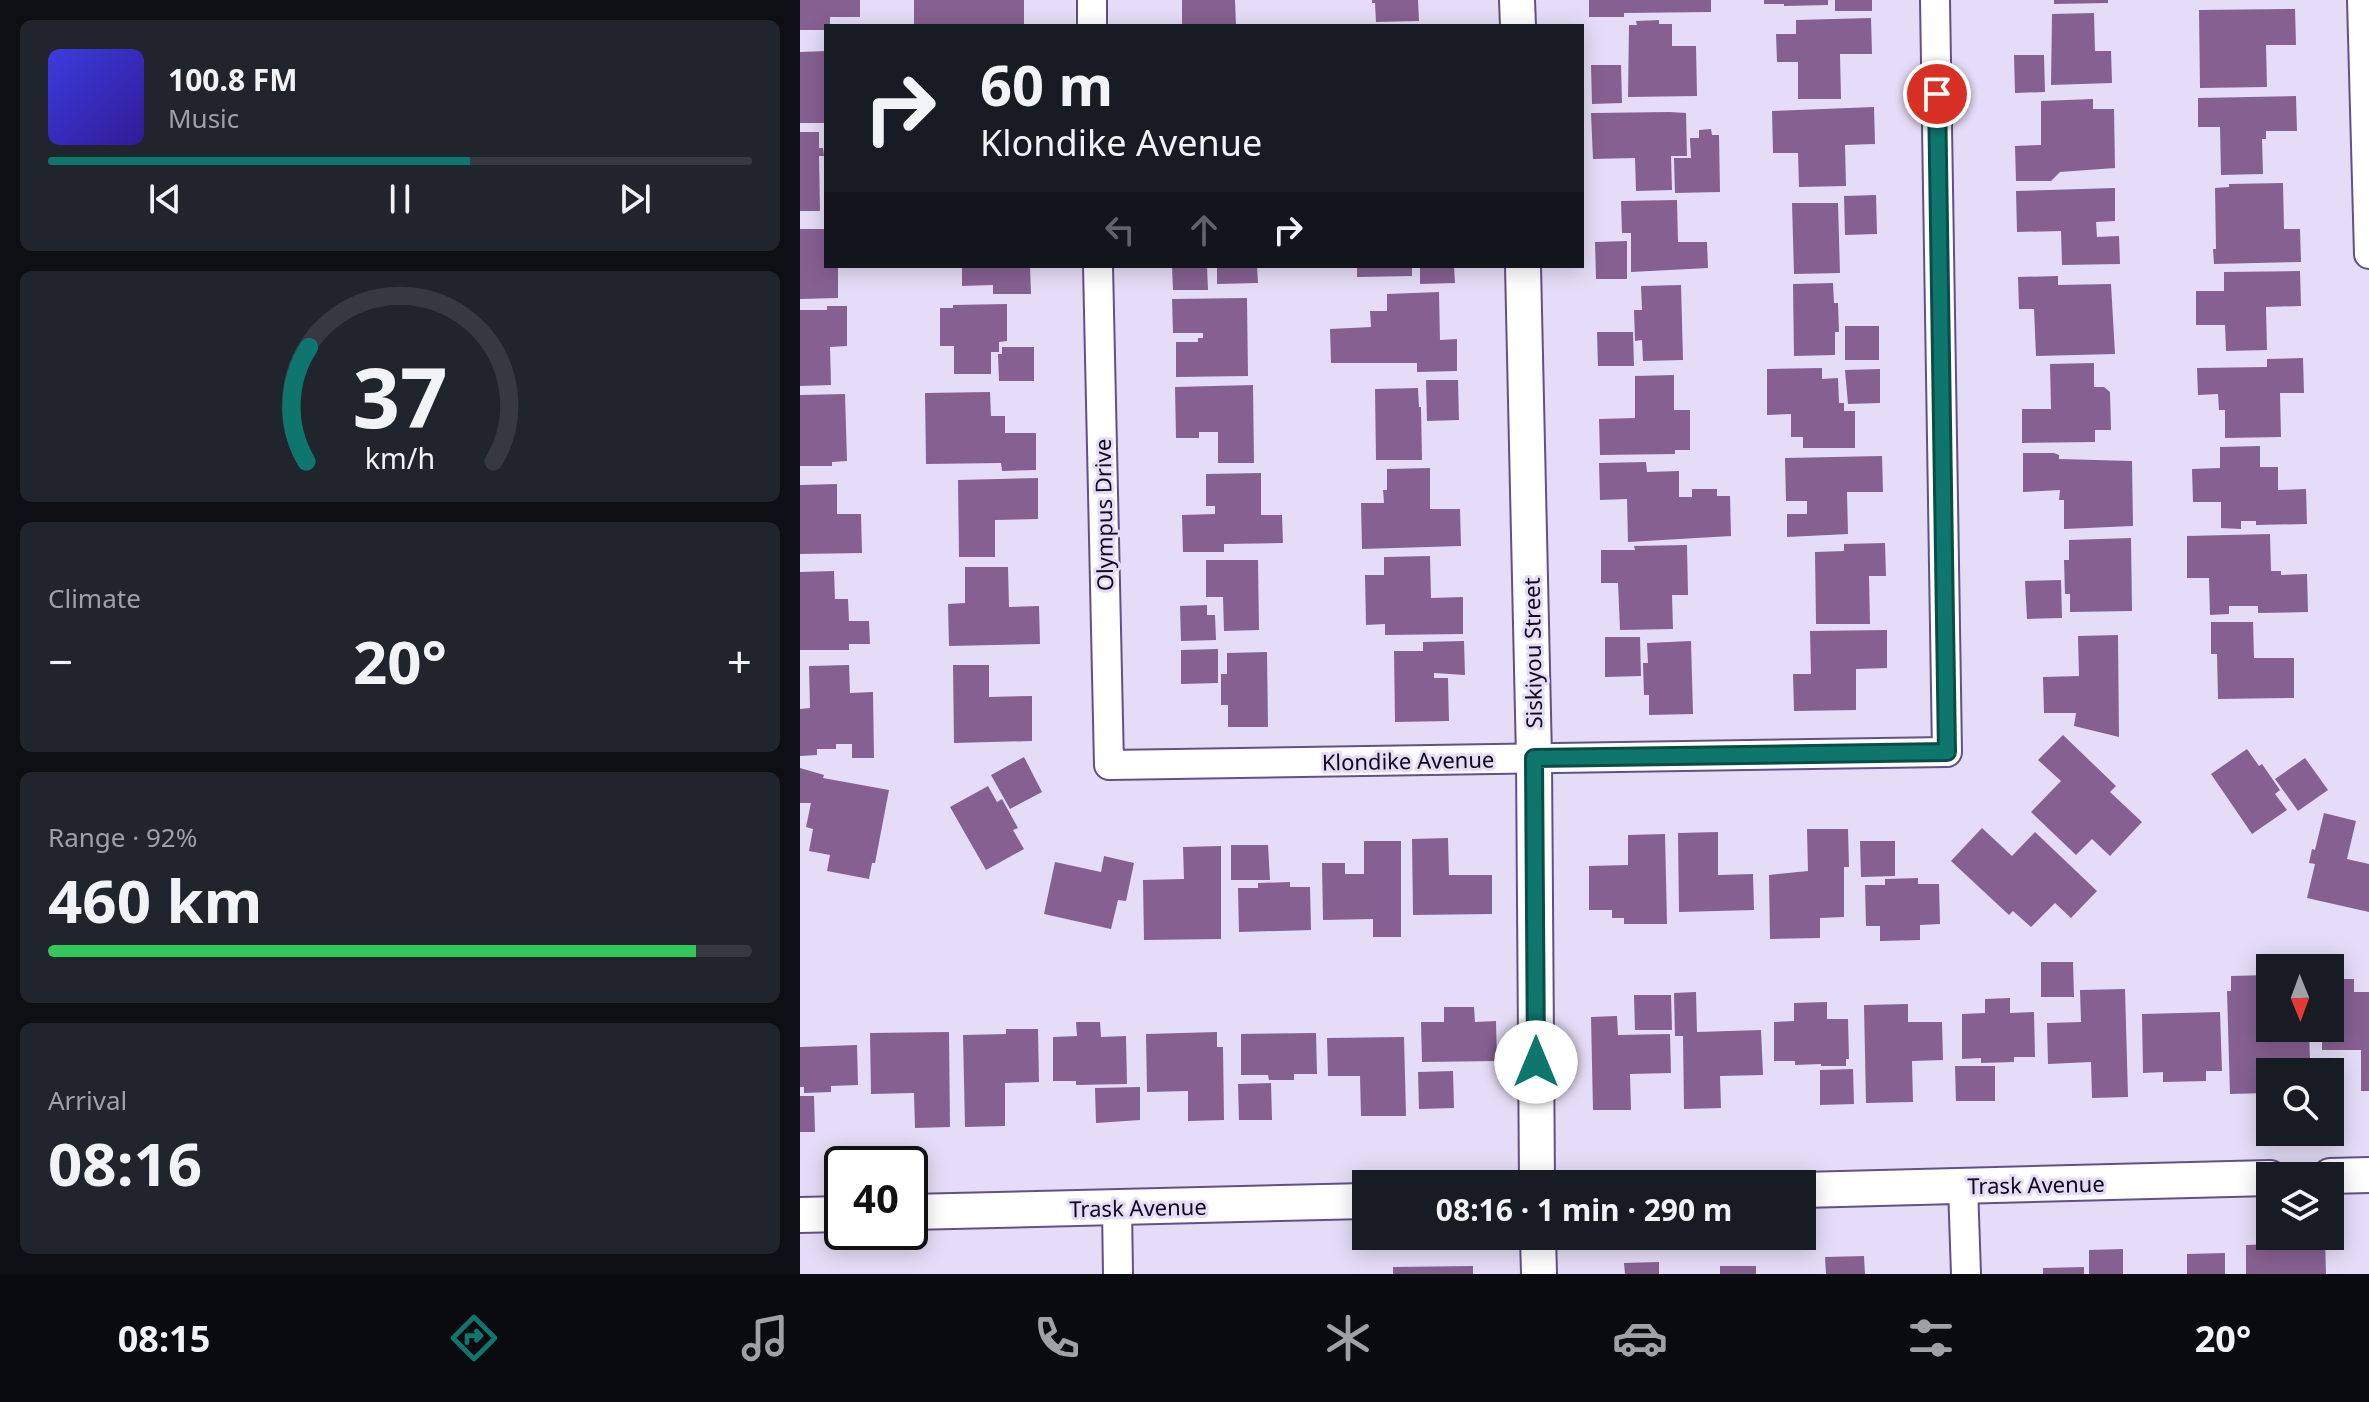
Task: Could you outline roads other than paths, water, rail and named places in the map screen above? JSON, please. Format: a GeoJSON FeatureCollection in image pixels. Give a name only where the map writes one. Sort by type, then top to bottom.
{"type":"FeatureCollection","features":[{"type":"Feature","properties":{"kind":"street"},"geometry":{"type":"LineString","coordinates":[[1092,0],[1092,24]]}},
{"type":"Feature","properties":{"kind":"street"},"geometry":{"type":"LineString","coordinates":[[1517,0],[1518,24]]}},
{"type":"Feature","properties":{"kind":"street","name":"Klondike Avenue"},"geometry":{"type":"LineString","coordinates":[[1109,765],[1947,752],[1935,0]]}},
{"type":"Feature","properties":{"kind":"street"},"geometry":{"type":"LineString","coordinates":[[2362,0],[2369,254]]}},
{"type":"Feature","properties":{"kind":"street","name":"Olympus Drive"},"geometry":{"type":"LineString","coordinates":[[1098,268],[1109,765]]}},
{"type":"Feature","properties":{"kind":"street","name":"Siskiyou Street"},"geometry":{"type":"LineString","coordinates":[[1523,268],[1534,758],[1537,1170]]}},
{"type":"Feature","properties":{"kind":"street"},"geometry":{"type":"LineString","coordinates":[[2344,1176],[2369,1175]]}},
{"type":"Feature","properties":{"kind":"street","name":"Trask Avenue"},"geometry":{"type":"LineString","coordinates":[[1816,1190],[2256,1178]]}},
{"type":"Feature","properties":{"kind":"street"},"geometry":{"type":"LineString","coordinates":[[1963,1186],[1966,1274]]}},
{"type":"Feature","properties":{"kind":"street","name":"Trask Avenue"},"geometry":{"type":"LineString","coordinates":[[928,1212],[1352,1201]]}},
{"type":"Feature","properties":{"kind":"street"},"geometry":{"type":"LineString","coordinates":[[1117,1207],[1118,1274]]}},
{"type":"Feature","properties":{"kind":"street"},"geometry":{"type":"LineString","coordinates":[[800,1215],[824,1214]]}},
{"type":"Feature","properties":{"kind":"street"},"geometry":{"type":"LineString","coordinates":[[1538,1250],[1539,1274]]}}]}
